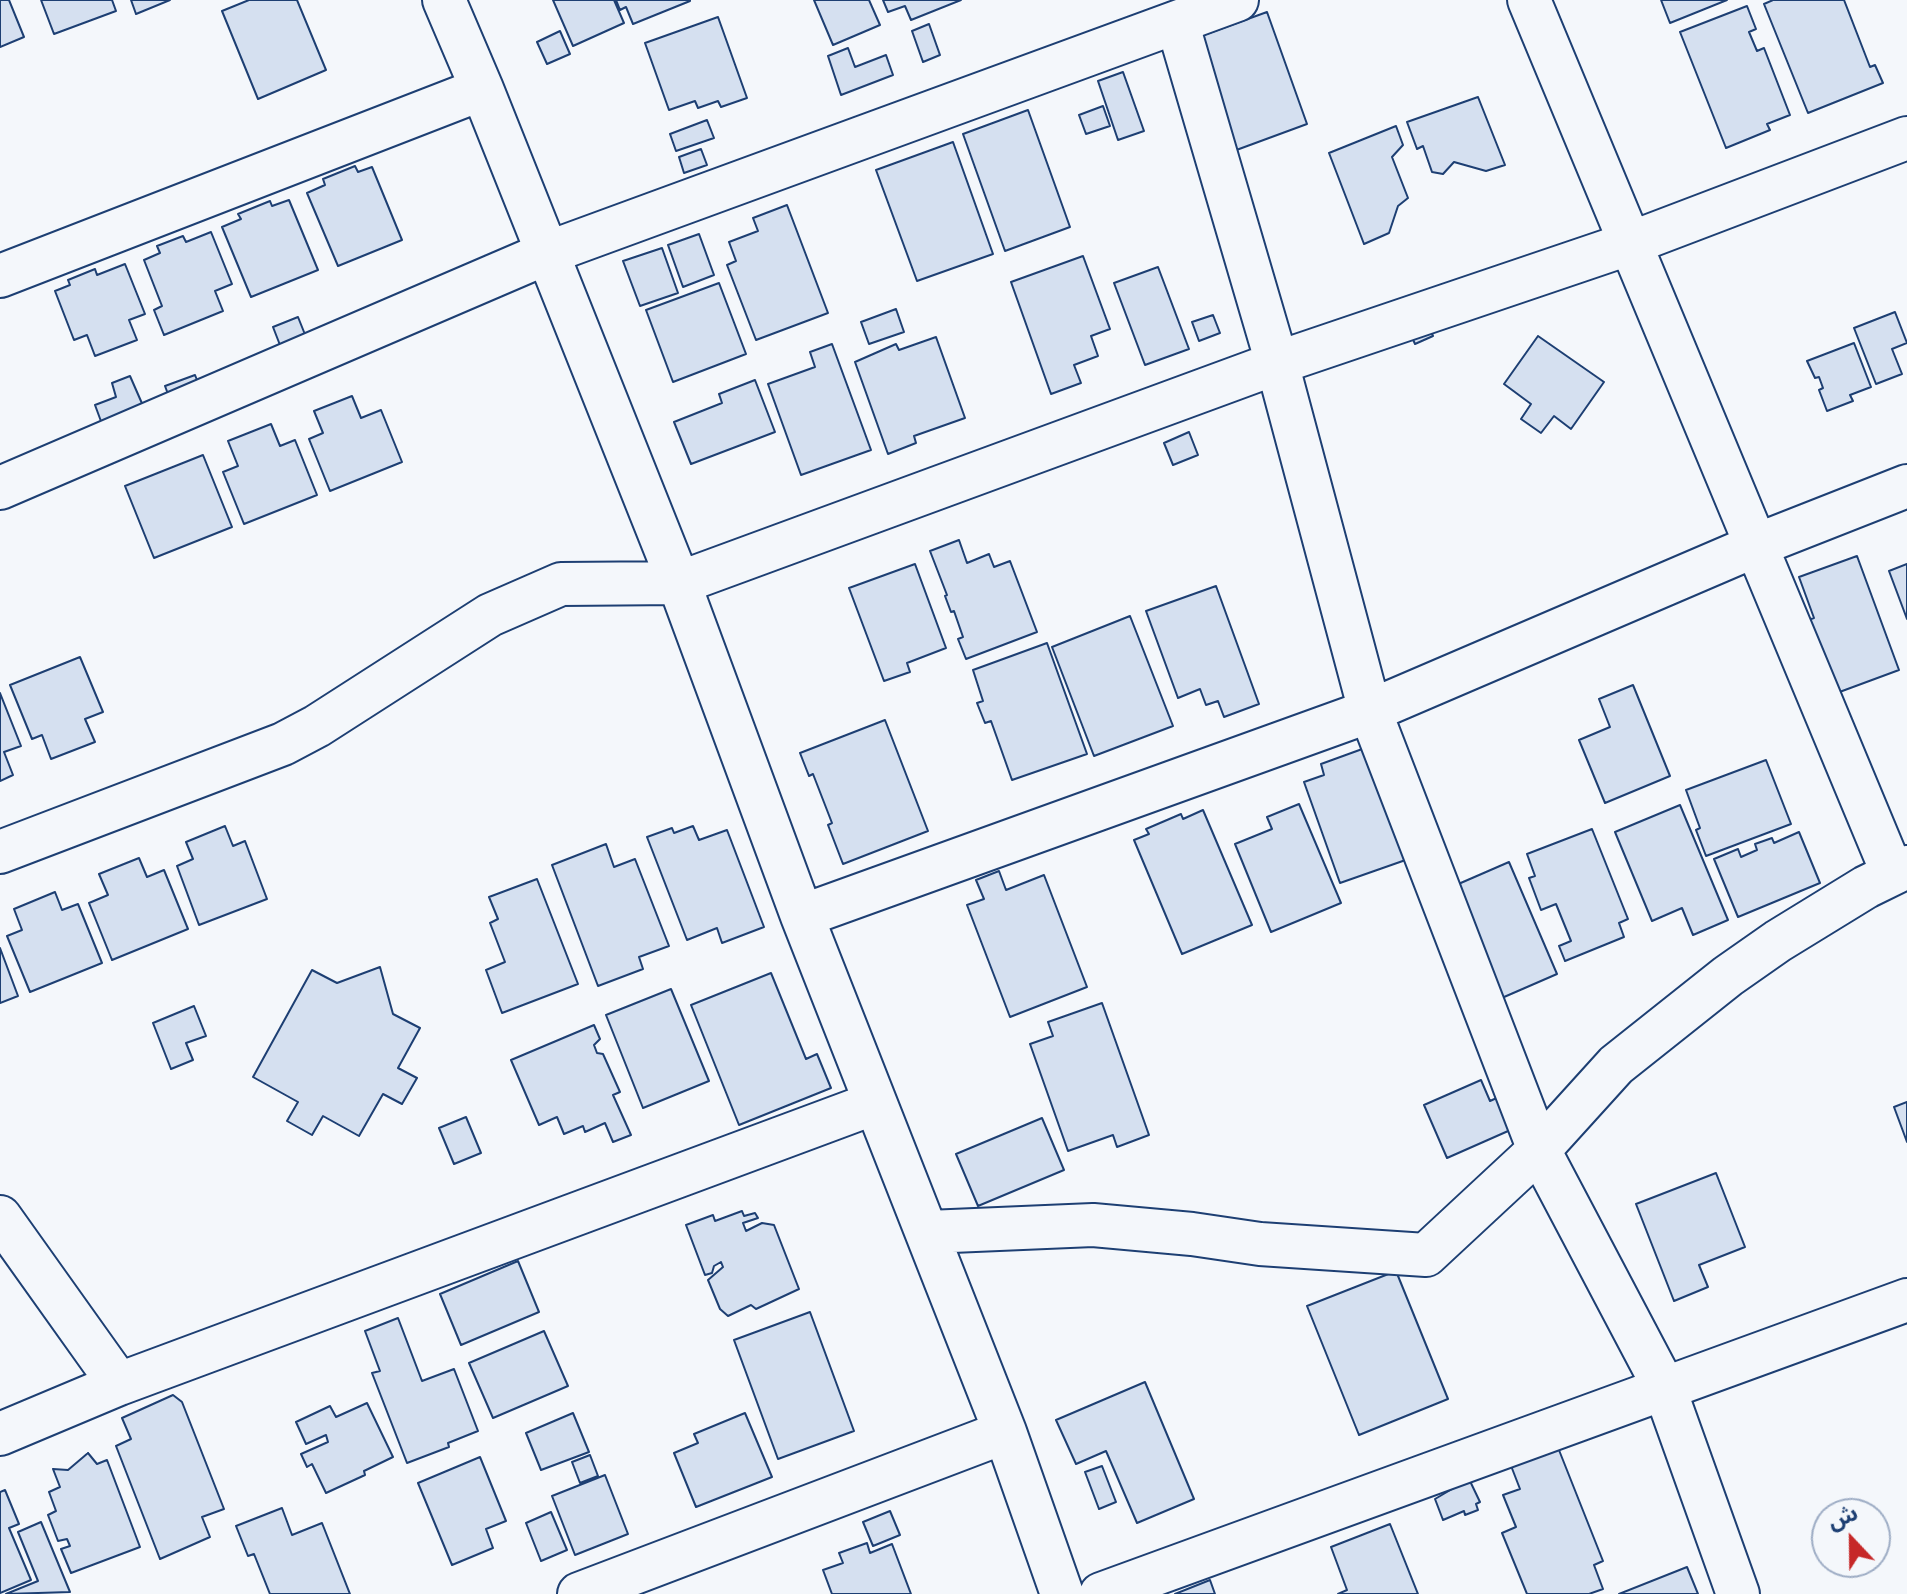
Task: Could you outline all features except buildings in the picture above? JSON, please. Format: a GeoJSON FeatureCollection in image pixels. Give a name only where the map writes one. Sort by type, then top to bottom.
{"type":"FeatureCollection","features":[{"type":"Feature","properties":{"kind":"street"},"geometry":{"type":"LineString","coordinates":[[444,0],[679,583],[802,916],[1005,1432],[1062,1594]]}},
{"type":"Feature","properties":{"kind":"street"},"geometry":{"type":"LineString","coordinates":[[0,488],[547,253],[1237,0]]}},
{"type":"Feature","properties":{"kind":"street"},"geometry":{"type":"LineString","coordinates":[[928,1232],[1093,1225],[1260,1244],[1426,1255],[1539,1150],[1616,1065],[1728,976],[1778,941],[1900,869],[1757,545],[1529,0]]}},
{"type":"Feature","properties":{"kind":"street"},"geometry":{"type":"LineString","coordinates":[[1177,22],[1277,363],[1370,711],[1539,1150],[1664,1387],[1738,1594]]}},
{"type":"Feature","properties":{"kind":"street"},"geometry":{"type":"LineString","coordinates":[[0,276],[482,89]]}},
{"type":"Feature","properties":{"kind":"street"},"geometry":{"type":"LineString","coordinates":[[0,852],[283,744],[317,726],[490,615],[561,584],[679,583],[1277,363],[1631,243],[1907,138]]}},
{"type":"Feature","properties":{"kind":"street"},"geometry":{"type":"LineString","coordinates":[[802,916],[1370,711],[1757,545],[1907,486]]}},
{"type":"Feature","properties":{"kind":"street"},"geometry":{"type":"LineString","coordinates":[[0,1434],[119,1384],[875,1103]]}},
{"type":"Feature","properties":{"kind":"street"},"geometry":{"type":"LineString","coordinates":[[0,1217],[119,1384]]}},
{"type":"Feature","properties":{"kind":"street"},"geometry":{"type":"LineString","coordinates":[[1101,1594],[1907,1300]]}},
{"type":"Feature","properties":{"kind":"street"},"geometry":{"type":"LineString","coordinates":[[579,1594],[1005,1432]]}}]}
